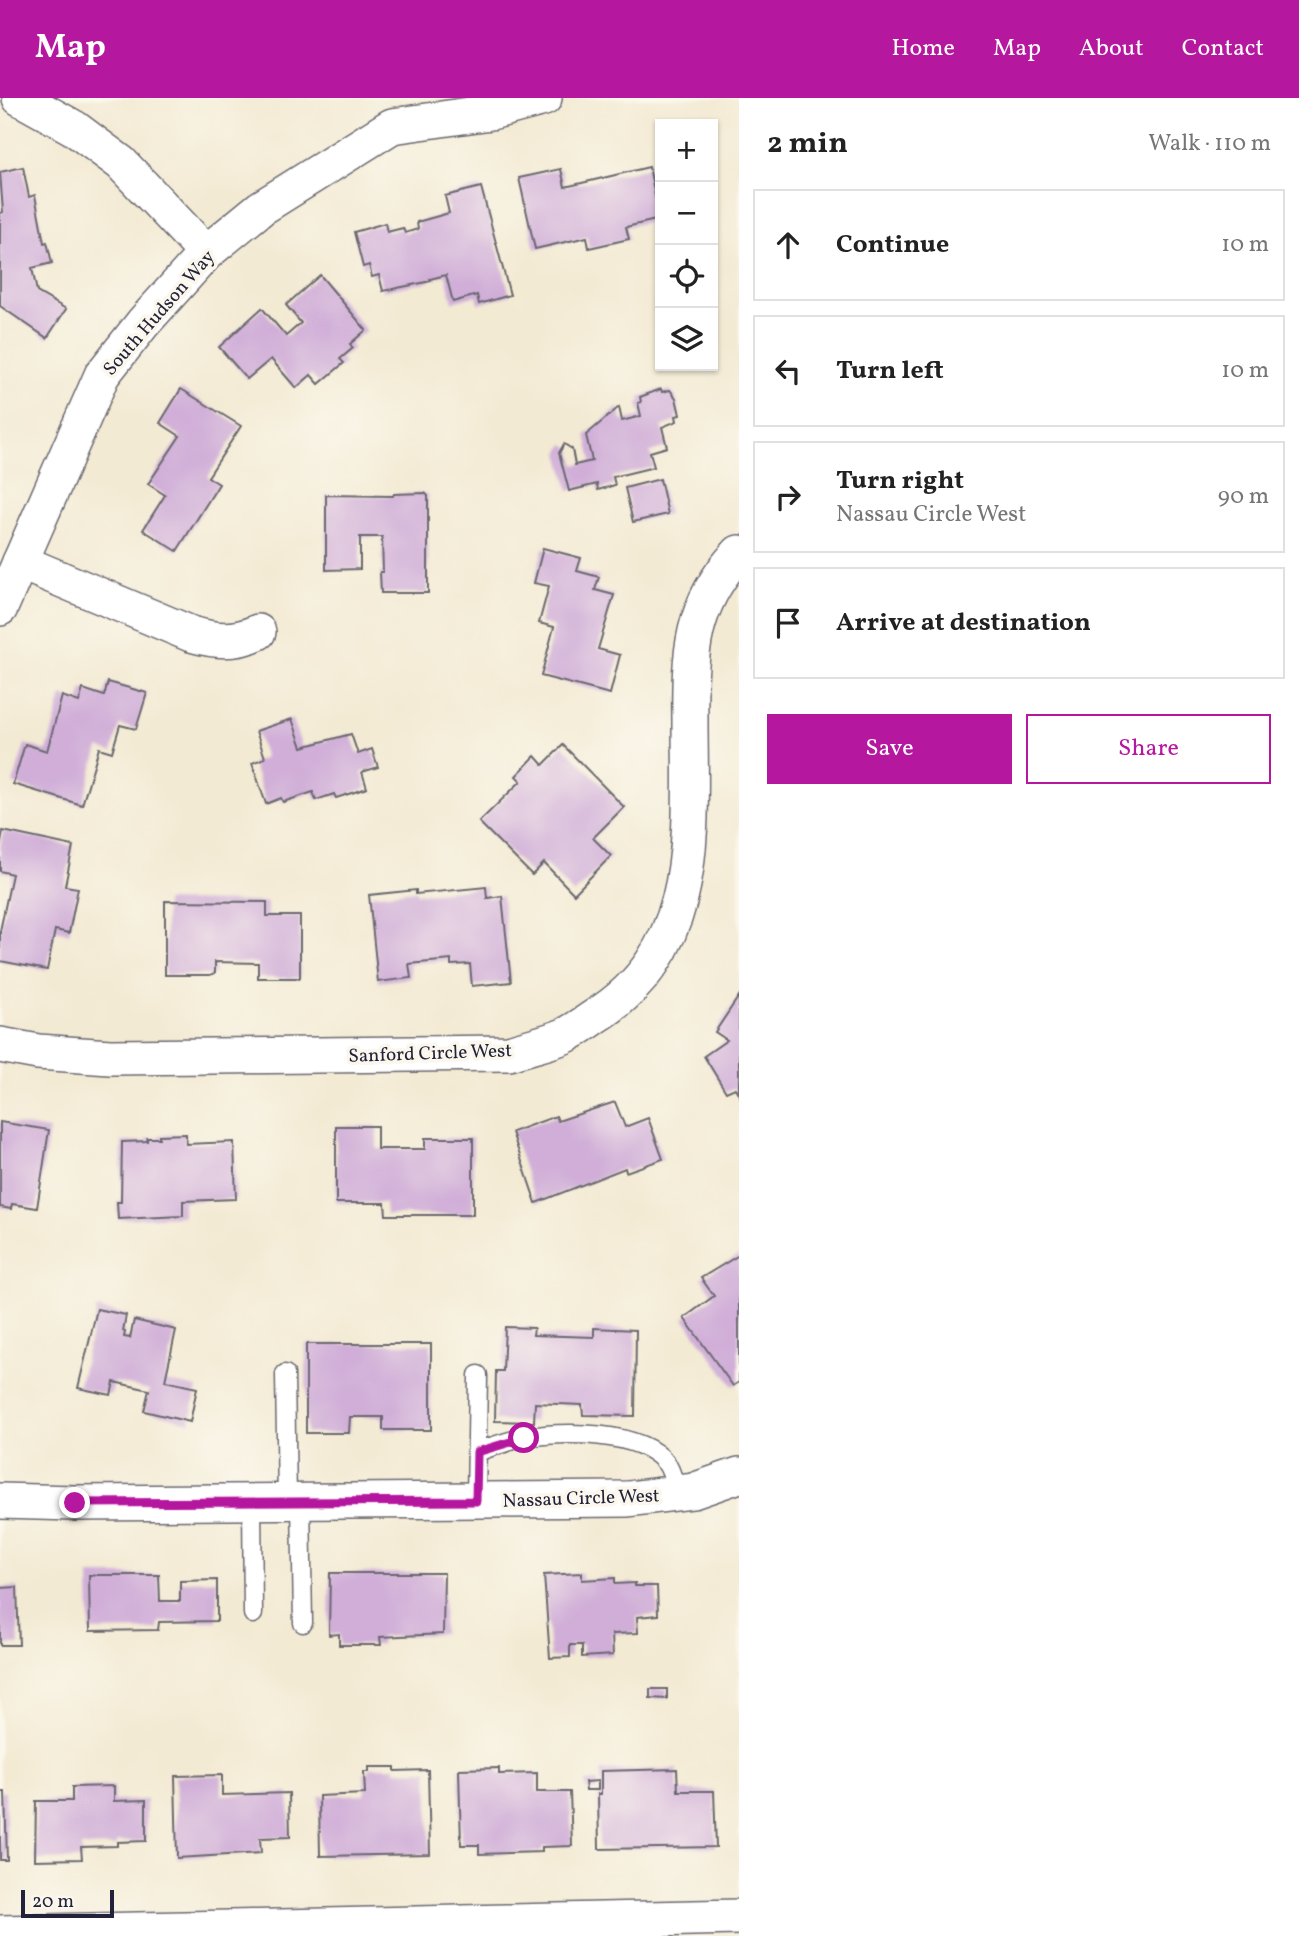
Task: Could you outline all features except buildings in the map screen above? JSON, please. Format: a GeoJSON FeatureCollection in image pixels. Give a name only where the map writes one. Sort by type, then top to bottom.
{"type":"FeatureCollection","features":[{"type":"Feature","properties":{"kind":"street"},"geometry":{"type":"LineString","coordinates":[[20,98],[74,128],[121,163],[206,253]]}},
{"type":"Feature","properties":{"kind":"street","name":"South Hudson Way"},"geometry":{"type":"LineString","coordinates":[[0,608],[102,375],[143,323],[206,253],[261,208],[392,126],[491,112],[544,98]]}},
{"type":"Feature","properties":{"kind":"street","name":"Sanford Circle West"},"geometry":{"type":"LineString","coordinates":[[0,1045],[38,1052],[110,1057],[509,1053],[566,1035],[613,1006],[653,963],[671,930],[684,892],[690,838],[691,653],[701,613],[713,588],[739,552]]}},
{"type":"Feature","properties":{"kind":"street"},"geometry":{"type":"LineString","coordinates":[[20,562],[191,634],[217,641],[245,638],[258,632]]}},
{"type":"Feature","properties":{"kind":"street","name":"Nassau Circle West"},"geometry":{"type":"LineString","coordinates":[[0,1501],[75,1503],[628,1499],[705,1487],[739,1475]]}},
{"type":"Feature","properties":{"kind":"street"},"geometry":{"type":"LineString","coordinates":[[0,1933],[685,1927],[739,1917]]}},
{"type":"Feature","properties":{"kind":"lane"},"geometry":{"type":"LineString","coordinates":[[285,1374],[303,1623]]}},
{"type":"Feature","properties":{"kind":"lane"},"geometry":{"type":"LineString","coordinates":[[476,1501],[478,1375]]}},
{"type":"Feature","properties":{"kind":"lane"},"geometry":{"type":"LineString","coordinates":[[477,1452],[524,1438],[569,1434],[621,1439],[647,1447],[667,1464],[677,1493]]}},
{"type":"Feature","properties":{"kind":"lane"},"geometry":{"type":"LineString","coordinates":[[252,1501],[253,1614]]}},
{"type":"Feature","properties":{"kind":"route"},"geometry":{"type":"LineString","coordinates":[[75,1503],[476,1501],[477,1452],[524,1438]]}}]}
